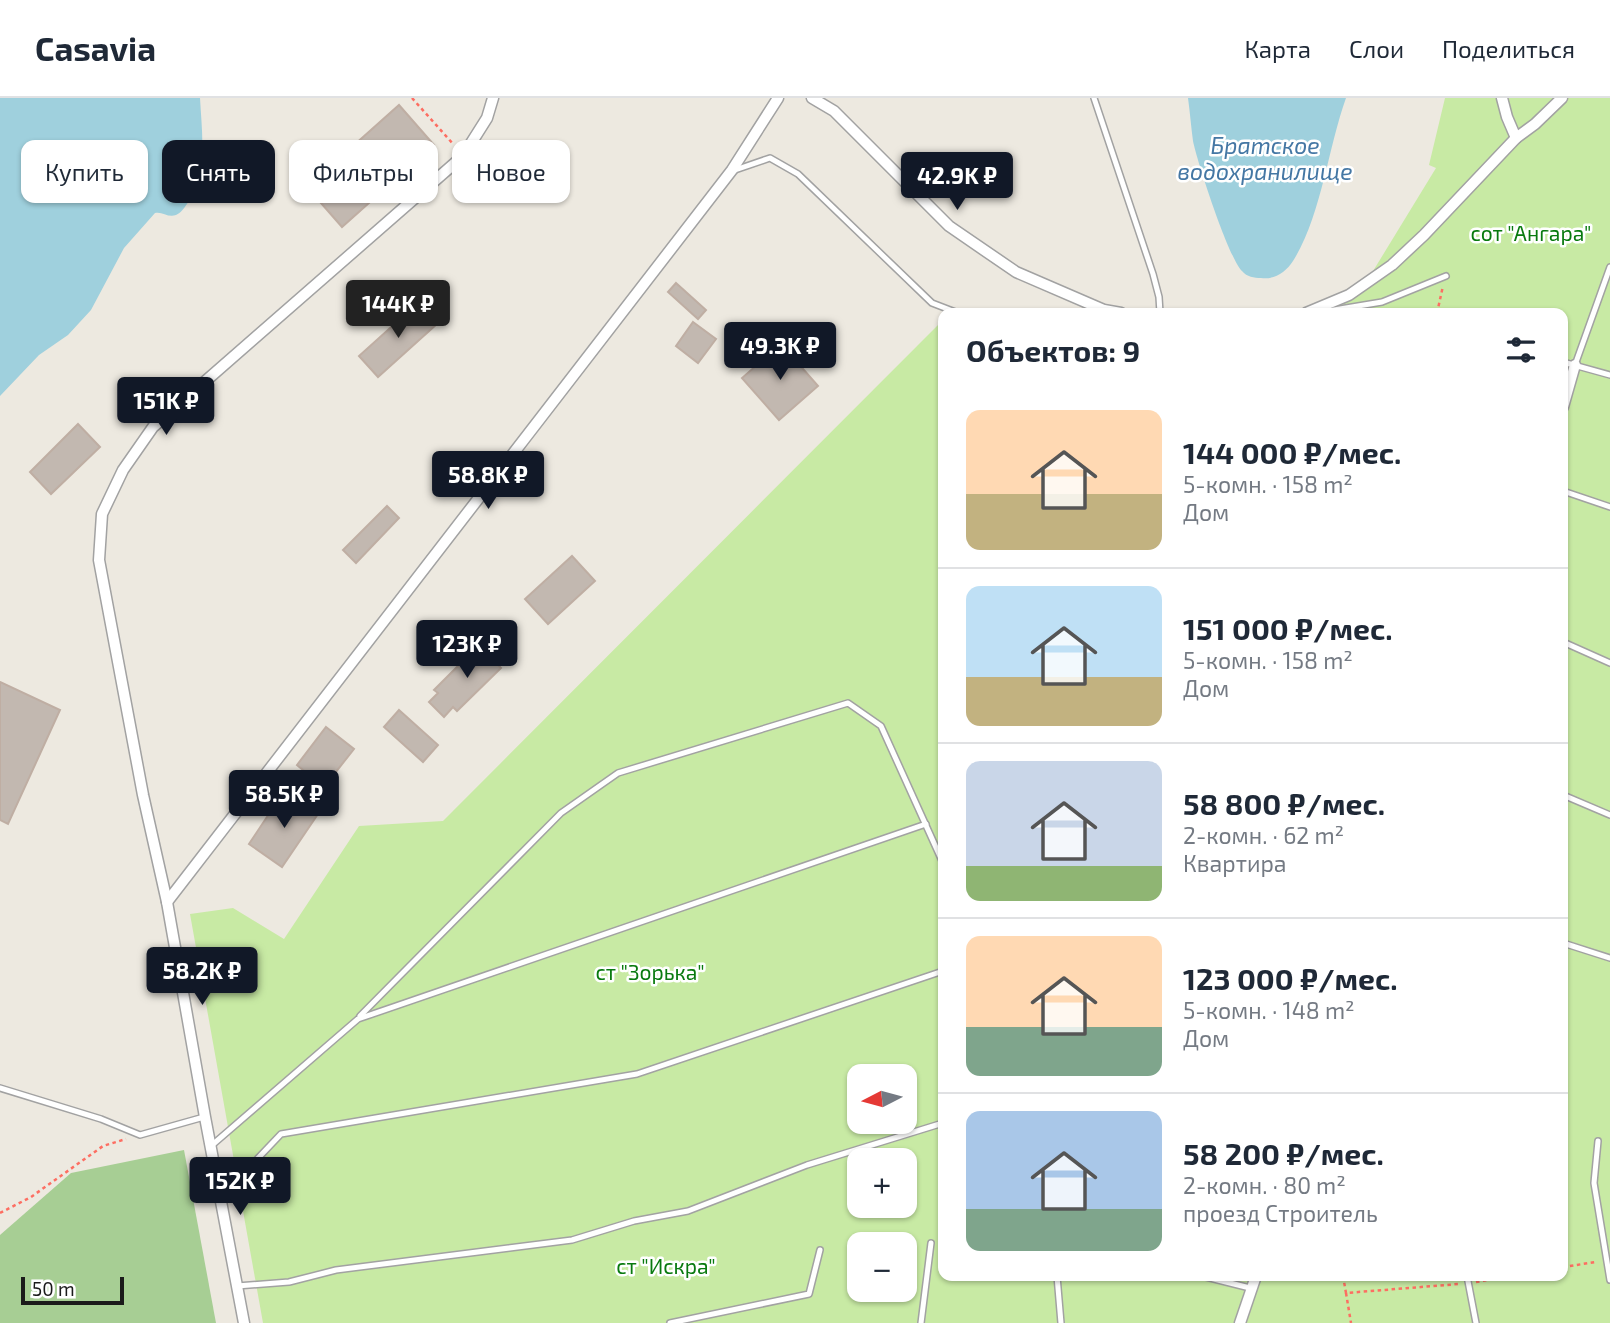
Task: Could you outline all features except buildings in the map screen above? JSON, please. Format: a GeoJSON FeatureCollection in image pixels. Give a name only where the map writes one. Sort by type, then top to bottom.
{"type":"FeatureCollection","features":[{"type":"Feature","properties":{"kind":"street"},"geometry":{"type":"LineString","coordinates":[[473,140],[487,118],[493,98]]}},
{"type":"Feature","properties":{"kind":"street"},"geometry":{"type":"LineString","coordinates":[[167,902],[732,170],[778,98]]}},
{"type":"Feature","properties":{"kind":"street"},"geometry":{"type":"LineString","coordinates":[[811,98],[834,111],[949,226],[1016,272],[1099,308]]}},
{"type":"Feature","properties":{"kind":"street"},"geometry":{"type":"LineString","coordinates":[[1502,98],[1516,138]]}},
{"type":"Feature","properties":{"kind":"street"},"geometry":{"type":"LineString","coordinates":[[1318,308],[1349,295],[1392,265],[1516,138],[1562,98]]}},
{"type":"Feature","properties":{"kind":"street"},"geometry":{"type":"LineString","coordinates":[[244,1323],[167,902],[143,796],[99,560],[102,514],[123,470],[153,428],[452,166]]}},
{"type":"Feature","properties":{"kind":"street"},"geometry":{"type":"LineString","coordinates":[[1568,390],[1575,365]]}},
{"type":"Feature","properties":{"kind":"street"},"geometry":{"type":"LineString","coordinates":[[1240,1323],[1254,1281]]}},
{"type":"Feature","properties":{"kind":"lane"},"geometry":{"type":"LineString","coordinates":[[1094,98],[1153,274],[1160,308]]}},
{"type":"Feature","properties":{"kind":"lane"},"geometry":{"type":"LineString","coordinates":[[732,170],[771,158],[798,174],[932,303],[945,308]]}},
{"type":"Feature","properties":{"kind":"lane"},"geometry":{"type":"LineString","coordinates":[[1575,365],[1610,267]]}},
{"type":"Feature","properties":{"kind":"lane"},"geometry":{"type":"LineString","coordinates":[[1346,308],[1382,302],[1446,276]]}},
{"type":"Feature","properties":{"kind":"lane"},"geometry":{"type":"LineString","coordinates":[[1568,363],[1610,375]]}},
{"type":"Feature","properties":{"kind":"lane"},"geometry":{"type":"LineString","coordinates":[[1568,493],[1610,507]]}},
{"type":"Feature","properties":{"kind":"lane"},"geometry":{"type":"LineString","coordinates":[[1568,644],[1610,663]]}},
{"type":"Feature","properties":{"kind":"lane"},"geometry":{"type":"LineString","coordinates":[[210,1147],[358,1019],[562,813],[618,774],[848,702],[881,726],[938,852]]}},
{"type":"Feature","properties":{"kind":"lane"},"geometry":{"type":"LineString","coordinates":[[1568,797],[1610,815]]}},
{"type":"Feature","properties":{"kind":"lane"},"geometry":{"type":"LineString","coordinates":[[358,1019],[926,824]]}},
{"type":"Feature","properties":{"kind":"lane"},"geometry":{"type":"LineString","coordinates":[[1568,945],[1610,958]]}},
{"type":"Feature","properties":{"kind":"lane"},"geometry":{"type":"LineString","coordinates":[[220,1198],[281,1135],[637,1074],[938,973]]}},
{"type":"Feature","properties":{"kind":"lane"},"geometry":{"type":"LineString","coordinates":[[0,1088],[101,1119],[141,1135],[205,1116]]}},
{"type":"Feature","properties":{"kind":"lane"},"geometry":{"type":"LineString","coordinates":[[237,1286],[289,1282],[336,1270],[572,1240],[634,1221],[688,1211],[807,1165],[938,1125]]}},
{"type":"Feature","properties":{"kind":"lane"},"geometry":{"type":"LineString","coordinates":[[1598,1141],[1594,1183],[1610,1280]]}},
{"type":"Feature","properties":{"kind":"lane"},"geometry":{"type":"LineString","coordinates":[[921,1323],[931,1243]]}},
{"type":"Feature","properties":{"kind":"lane"},"geometry":{"type":"LineString","coordinates":[[670,1323],[809,1294],[820,1250]]}},
{"type":"Feature","properties":{"kind":"lane"},"geometry":{"type":"LineString","coordinates":[[1057,1281],[1061,1323]]}},
{"type":"Feature","properties":{"kind":"lane"},"geometry":{"type":"LineString","coordinates":[[1222,1281],[1250,1288]]}},
{"type":"Feature","properties":{"kind":"lane"},"geometry":{"type":"LineString","coordinates":[[1468,1283],[1476,1323]]}},
{"type":"Feature","properties":{"kind":"path"},"geometry":{"type":"LineString","coordinates":[[412,98],[452,143]]}},
{"type":"Feature","properties":{"kind":"path"},"geometry":{"type":"LineString","coordinates":[[1438,308],[1446,276]]}},
{"type":"Feature","properties":{"kind":"path"},"geometry":{"type":"LineString","coordinates":[[0,1213],[31,1197],[103,1146],[141,1135]]}},
{"type":"Feature","properties":{"kind":"path"},"geometry":{"type":"LineString","coordinates":[[1568,1266],[1606,1261]]}},
{"type":"Feature","properties":{"kind":"path"},"geometry":{"type":"LineString","coordinates":[[1344,1281],[1351,1323]]}},
{"type":"Feature","properties":{"kind":"path"},"geometry":{"type":"LineString","coordinates":[[1346,1293],[1480,1281]]}},
{"type":"Feature","properties":{"kind":"green space","name":"ст \"Зорька\""},"geometry":{"type":"Polygon","coordinates":[[[1445,98],[1610,98],[1610,1323],[263,1323],[190,914],[233,908],[284,939],[359,826],[443,821],[938,325],[938,1281],[1568,1281],[1568,308],[1337,308],[1359,294],[1436,168],[1429,165],[1445,98]]]}},
{"type":"Feature","properties":{"kind":"green space"},"geometry":{"type":"Polygon","coordinates":[[[184,1150],[216,1323],[0,1323],[0,1235],[71,1173],[184,1150]]]}},
{"type":"Feature","properties":{"kind":"water"},"geometry":{"type":"Polygon","coordinates":[[[0,98],[200,98],[202,140],[162,140],[162,203],[188,203],[184,209],[173,216],[155,213],[124,248],[91,310],[68,335],[39,355],[0,396],[0,98]]]}},
{"type":"Feature","properties":{"kind":"water","name":"Братское водохранилище"},"geometry":{"type":"Polygon","coordinates":[[[1188,98],[1346,98],[1311,224],[1293,261],[1279,274],[1270,278],[1251,277],[1236,263],[1214,209],[1196,152],[1188,98]]]}},
{"type":"Feature","properties":{"kind":"park label","name":"сот \"Ангара\""},"geometry":{"type":"Point","coordinates":[1531,234]}},
{"type":"Feature","properties":{"kind":"park label","name":"ст \"Искра\""},"geometry":{"type":"Point","coordinates":[666,1267]}}]}
